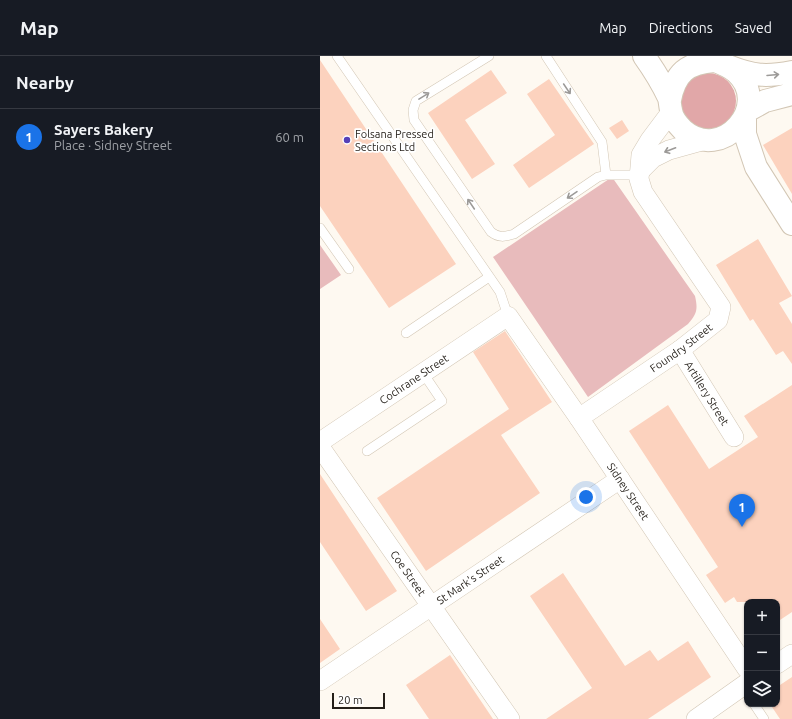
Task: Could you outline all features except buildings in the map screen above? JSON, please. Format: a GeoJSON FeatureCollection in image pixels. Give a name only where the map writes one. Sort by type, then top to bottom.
{"type":"FeatureCollection","features":[{"type":"Feature","properties":{"kind":"street"},"geometry":{"type":"LineString","coordinates":[[644,56],[658,75],[676,122],[684,131],[694,137],[711,140],[729,146],[756,167]]}},
{"type":"Feature","properties":{"kind":"street"},"geometry":{"type":"LineString","coordinates":[[670,106],[672,87],[679,76],[689,67],[701,62],[715,61],[746,73],[764,76],[792,72]]}},
{"type":"Feature","properties":{"kind":"street"},"geometry":{"type":"LineString","coordinates":[[715,61],[737,73],[744,82],[748,94],[745,134],[756,167],[792,224]]}},
{"type":"Feature","properties":{"kind":"street"},"geometry":{"type":"LineString","coordinates":[[640,173],[653,158],[669,150],[728,135],[738,128],[746,114],[764,100],[792,94]]}},
{"type":"Feature","properties":{"kind":"street","name":"Foundry Street"},"geometry":{"type":"LineString","coordinates":[[579,418],[680,350],[718,320],[721,307],[643,192],[640,185],[641,155],[670,106]]}},
{"type":"Feature","properties":{"kind":"street","name":"Cochrane Street"},"geometry":{"type":"LineString","coordinates":[[320,442],[508,316]]}},
{"type":"Feature","properties":{"kind":"street","name":"Sidney Street"},"geometry":{"type":"LineString","coordinates":[[508,316],[620,479],[744,680]]}},
{"type":"Feature","properties":{"kind":"street","name":"Artillery Street"},"geometry":{"type":"LineString","coordinates":[[680,350],[734,437]]}},
{"type":"Feature","properties":{"kind":"street","name":"Coe Street"},"geometry":{"type":"LineString","coordinates":[[320,447],[510,719]]}},
{"type":"Feature","properties":{"kind":"street","name":"St Mark's Street"},"geometry":{"type":"LineString","coordinates":[[320,681],[430,605],[620,479]]}},
{"type":"Feature","properties":{"kind":"street"},"geometry":{"type":"LineString","coordinates":[[780,662],[792,654]]}},
{"type":"Feature","properties":{"kind":"street"},"geometry":{"type":"LineString","coordinates":[[696,719],[744,684]]}},
{"type":"Feature","properties":{"kind":"lane"},"geometry":{"type":"LineString","coordinates":[[337,56],[500,292],[508,316]]}},
{"type":"Feature","properties":{"kind":"lane"},"geometry":{"type":"LineString","coordinates":[[488,56],[416,101],[413,110],[414,120],[490,232],[498,237],[514,234],[598,177],[606,175],[640,173]]}},
{"type":"Feature","properties":{"kind":"lane"},"geometry":{"type":"LineString","coordinates":[[546,56],[602,142],[606,175]]}},
{"type":"Feature","properties":{"kind":"lane"},"geometry":{"type":"LineString","coordinates":[[320,228],[348,269]]}},
{"type":"Feature","properties":{"kind":"lane"},"geometry":{"type":"LineString","coordinates":[[406,333],[489,277]]}},
{"type":"Feature","properties":{"kind":"lane"},"geometry":{"type":"LineString","coordinates":[[367,451],[442,401],[423,373]]}},
{"type":"Feature","properties":{"kind":"lane"},"geometry":{"type":"LineString","coordinates":[[756,707],[764,719]]}},
{"type":"Feature","properties":{"kind":"shaded area"},"geometry":{"type":"Polygon","coordinates":[[[702,73],[714,73],[724,77],[732,85],[736,95],[736,107],[732,117],[724,125],[714,129],[702,129],[692,125],[684,117],[680,107],[680,95],[684,85],[692,77],[702,73]]]}},
{"type":"Feature","properties":{"kind":"shaded area"},"geometry":{"type":"Polygon","coordinates":[[[612,177],[695,296],[696,308],[695,314],[688,324],[588,397],[493,257],[612,177]]]}},
{"type":"Feature","properties":{"kind":"shaded area"},"geometry":{"type":"Polygon","coordinates":[[[320,245],[341,275],[320,289],[320,245]]]}},
{"type":"Feature","properties":{"kind":"place","name":"Folsana Pressed Sections Ltd"},"geometry":{"type":"Point","coordinates":[347,140]}},
{"type":"Feature","properties":{"kind":"place","name":"Sayers Bakery"},"geometry":{"type":"Point","coordinates":[742,527]}}]}
